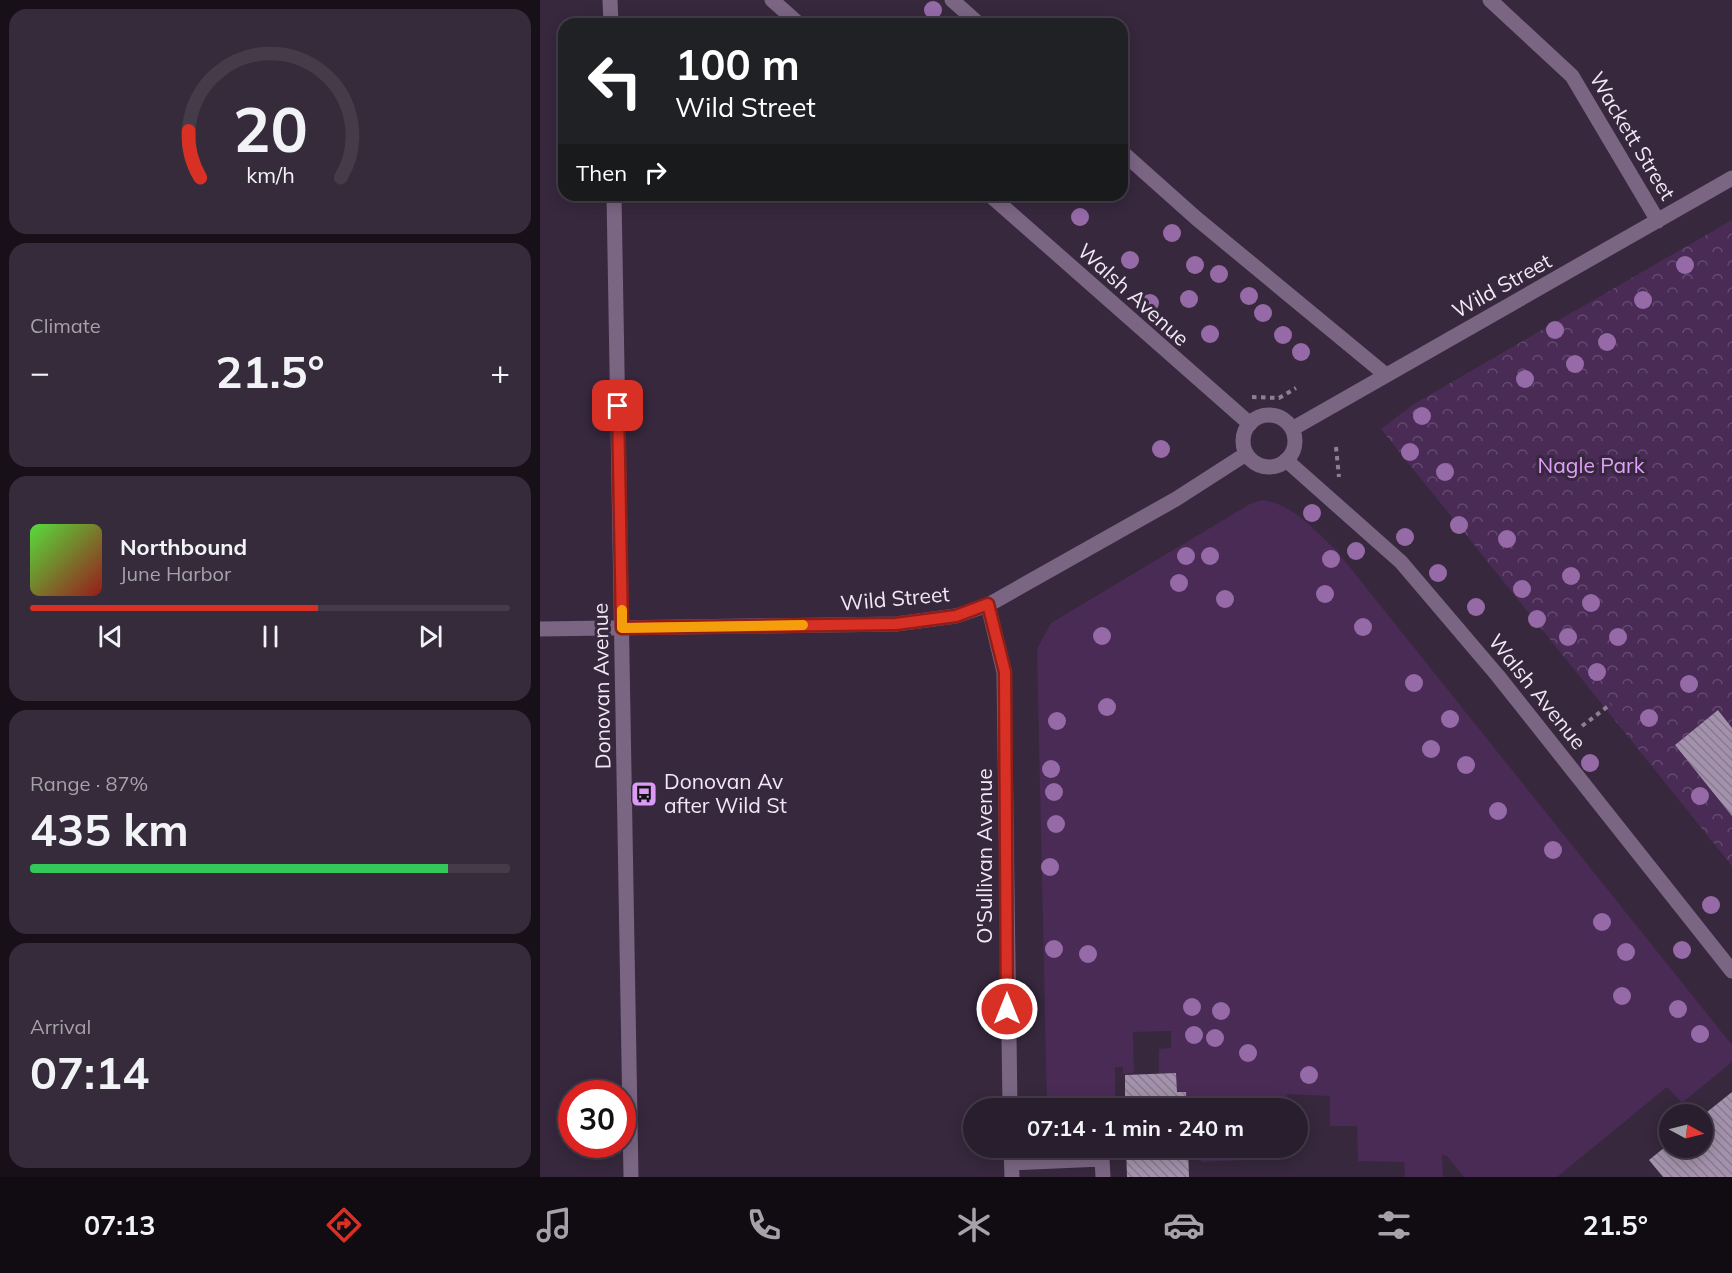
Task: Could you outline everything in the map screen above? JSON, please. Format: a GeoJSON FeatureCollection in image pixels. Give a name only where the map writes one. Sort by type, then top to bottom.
{"type":"FeatureCollection","features":[{"type":"Feature","properties":{"kind":"street"},"geometry":{"type":"LineString","coordinates":[[610,0],[611,18]]}},
{"type":"Feature","properties":{"kind":"street"},"geometry":{"type":"LineString","coordinates":[[772,0],[792,18]]}},
{"type":"Feature","properties":{"kind":"street"},"geometry":{"type":"LineString","coordinates":[[952,0],[972,18]]}},
{"type":"Feature","properties":{"kind":"street","name":"Wackett Street"},"geometry":{"type":"LineString","coordinates":[[1490,0],[1572,76],[1658,221]]}},
{"type":"Feature","properties":{"kind":"street"},"geometry":{"type":"LineString","coordinates":[[1128,157],[1196,218],[1386,375]]}},
{"type":"Feature","properties":{"kind":"street","name":"Wild Street"},"geometry":{"type":"LineString","coordinates":[[1292,429],[1732,178]]}},
{"type":"Feature","properties":{"kind":"street","name":"Donovan Avenue"},"geometry":{"type":"LineString","coordinates":[[614,201],[631,1177]]}},
{"type":"Feature","properties":{"kind":"street","name":"Walsh Avenue"},"geometry":{"type":"LineString","coordinates":[[997,201],[1250,424]]}},
{"type":"Feature","properties":{"kind":"street"},"geometry":{"type":"LineString","coordinates":[[1264,416],[1272,416],[1287,423],[1292,429],[1295,442],[1286,460],[1280,465],[1265,467],[1257,464],[1246,454],[1243,438],[1250,424],[1264,416]]}},
{"type":"Feature","properties":{"kind":"street","name":"Wild Street"},"geometry":{"type":"LineString","coordinates":[[540,629],[896,624],[956,616],[988,604],[1176,499],[1246,454]]}},
{"type":"Feature","properties":{"kind":"street","name":"Walsh Avenue"},"geometry":{"type":"LineString","coordinates":[[1286,460],[1401,562],[1498,676],[1732,971]]}},
{"type":"Feature","properties":{"kind":"street","name":"O'Sullivan Avenue"},"geometry":{"type":"LineString","coordinates":[[988,604],[1005,672],[1010,1098]]}},
{"type":"Feature","properties":{"kind":"street"},"geometry":{"type":"LineString","coordinates":[[1012,1163],[1102,1159],[1102,1177]]}},
{"type":"Feature","properties":{"kind":"path"},"geometry":{"type":"LineString","coordinates":[[1251,397],[1279,398],[1296,388]]}},
{"type":"Feature","properties":{"kind":"path"},"geometry":{"type":"LineString","coordinates":[[1336,447],[1339,477]]}},
{"type":"Feature","properties":{"kind":"path"},"geometry":{"type":"LineString","coordinates":[[1582,726],[1611,704]]}},
{"type":"Feature","properties":{"kind":"green space","name":"Nagle Park"},"geometry":{"type":"Polygon","coordinates":[[[1732,220],[1732,866],[1381,429],[1414,404],[1732,220]]]}},
{"type":"Feature","properties":{"kind":"green space"},"geometry":{"type":"Polygon","coordinates":[[[1262,500],[1283,506],[1311,526],[1336,550],[1732,1045],[1732,1062],[1682,1103],[1667,1087],[1557,1177],[1464,1177],[1447,1156],[1442,1155],[1443,1177],[1405,1177],[1404,1162],[1358,1161],[1357,1126],[1330,1126],[1330,1096],[1287,1094],[1287,1098],[1186,1098],[1186,1093],[1177,1092],[1176,1074],[1159,1074],[1159,1049],[1171,1048],[1171,1031],[1133,1032],[1134,1073],[1123,1074],[1123,1067],[1115,1067],[1115,1098],[1047,1098],[1037,649],[1051,623],[1250,504],[1262,500]]]}},
{"type":"Feature","properties":{"kind":"green space"},"geometry":{"type":"Polygon","coordinates":[[[1201,1158],[1271,1158],[1271,1159],[1201,1162],[1201,1158]]]}},
{"type":"Feature","properties":{"kind":"building"},"geometry":{"type":"Polygon","coordinates":[[[1718,710],[1732,728],[1732,816],[1675,745],[1718,710]]]}},
{"type":"Feature","properties":{"kind":"building"},"geometry":{"type":"Polygon","coordinates":[[[1176,1073],[1177,1092],[1186,1092],[1186,1098],[1125,1098],[1125,1075],[1176,1073]]]}},
{"type":"Feature","properties":{"kind":"building"},"geometry":{"type":"Polygon","coordinates":[[[1732,1092],[1732,1177],[1663,1177],[1649,1160],[1659,1152],[1659,1158],[1713,1158],[1713,1107],[1732,1092]]]}},
{"type":"Feature","properties":{"kind":"building"},"geometry":{"type":"Polygon","coordinates":[[[1126,1158],[1188,1158],[1189,1177],[1127,1177],[1126,1158]]]}},
{"type":"Feature","properties":{"kind":"slow traffic"},"geometry":{"type":"LineString","coordinates":[[622,610],[622,628],[803,625]]}},
{"type":"Feature","properties":{"kind":"place","name":"Donovan Av after Wild St"},"geometry":{"type":"Point","coordinates":[644,794]}},
{"type":"Feature","properties":{"kind":"route"},"geometry":{"type":"LineString","coordinates":[[618,406],[622,628],[896,624],[956,616],[988,604],[1005,672],[1007,1009]]}}]}
